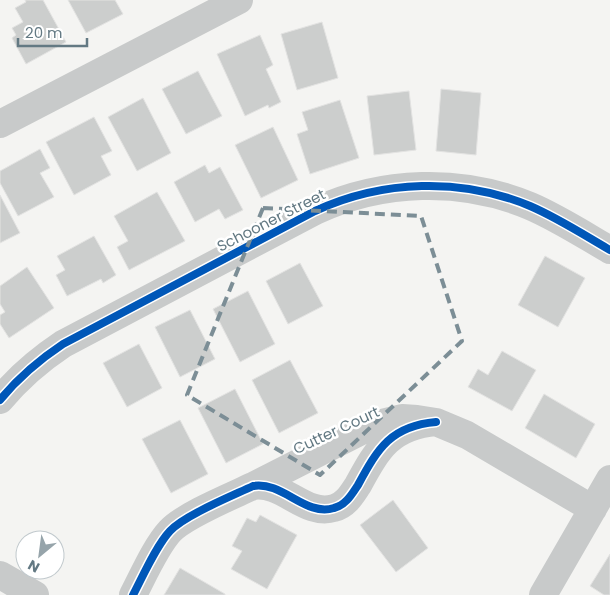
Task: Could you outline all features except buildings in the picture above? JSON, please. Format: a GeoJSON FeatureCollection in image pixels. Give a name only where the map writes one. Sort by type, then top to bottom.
{"type":"FeatureCollection","features":[{"type":"Feature","properties":{"kind":"street"},"geometry":{"type":"LineString","coordinates":[[0,124],[239,0]]}},
{"type":"Feature","properties":{"kind":"street","name":"Schooner Street"},"geometry":{"type":"LineString","coordinates":[[0,400],[25,373],[63,344],[315,211],[355,196],[418,186],[450,186],[483,192],[510,199],[542,212],[610,250]]}},
{"type":"Feature","properties":{"kind":"street","name":"Cutter Court"},"geometry":{"type":"LineString","coordinates":[[133,595],[164,539],[182,521],[373,425],[402,418],[436,422],[467,435],[593,509]]}},
{"type":"Feature","properties":{"kind":"street","name":"Cutter Court"},"geometry":{"type":"LineString","coordinates":[[252,486],[261,484],[272,487],[319,510],[337,508],[350,496],[378,451],[389,438],[410,427],[436,422]]}},
{"type":"Feature","properties":{"kind":"street"},"geometry":{"type":"LineString","coordinates":[[544,595],[610,479]]}},
{"type":"Feature","properties":{"kind":"street"},"geometry":{"type":"LineString","coordinates":[[0,575],[35,595]]}},
{"type":"Feature","properties":{"kind":"highlighted area"},"geometry":{"type":"Polygon","coordinates":[[[263,208],[421,216],[462,341],[320,475],[187,395],[263,208]]]}},
{"type":"Feature","properties":{"kind":"cycle path"},"geometry":{"type":"LineString","coordinates":[[0,400],[29,370],[63,344],[315,211],[367,193],[394,188],[422,186],[477,190],[530,206],[561,221],[610,250]]}},
{"type":"Feature","properties":{"kind":"cycle path"},"geometry":{"type":"LineString","coordinates":[[133,595],[165,537],[186,519],[253,486],[264,486],[274,489],[313,508],[338,507],[351,495],[372,460],[388,441],[408,428],[436,422]]}}]}
